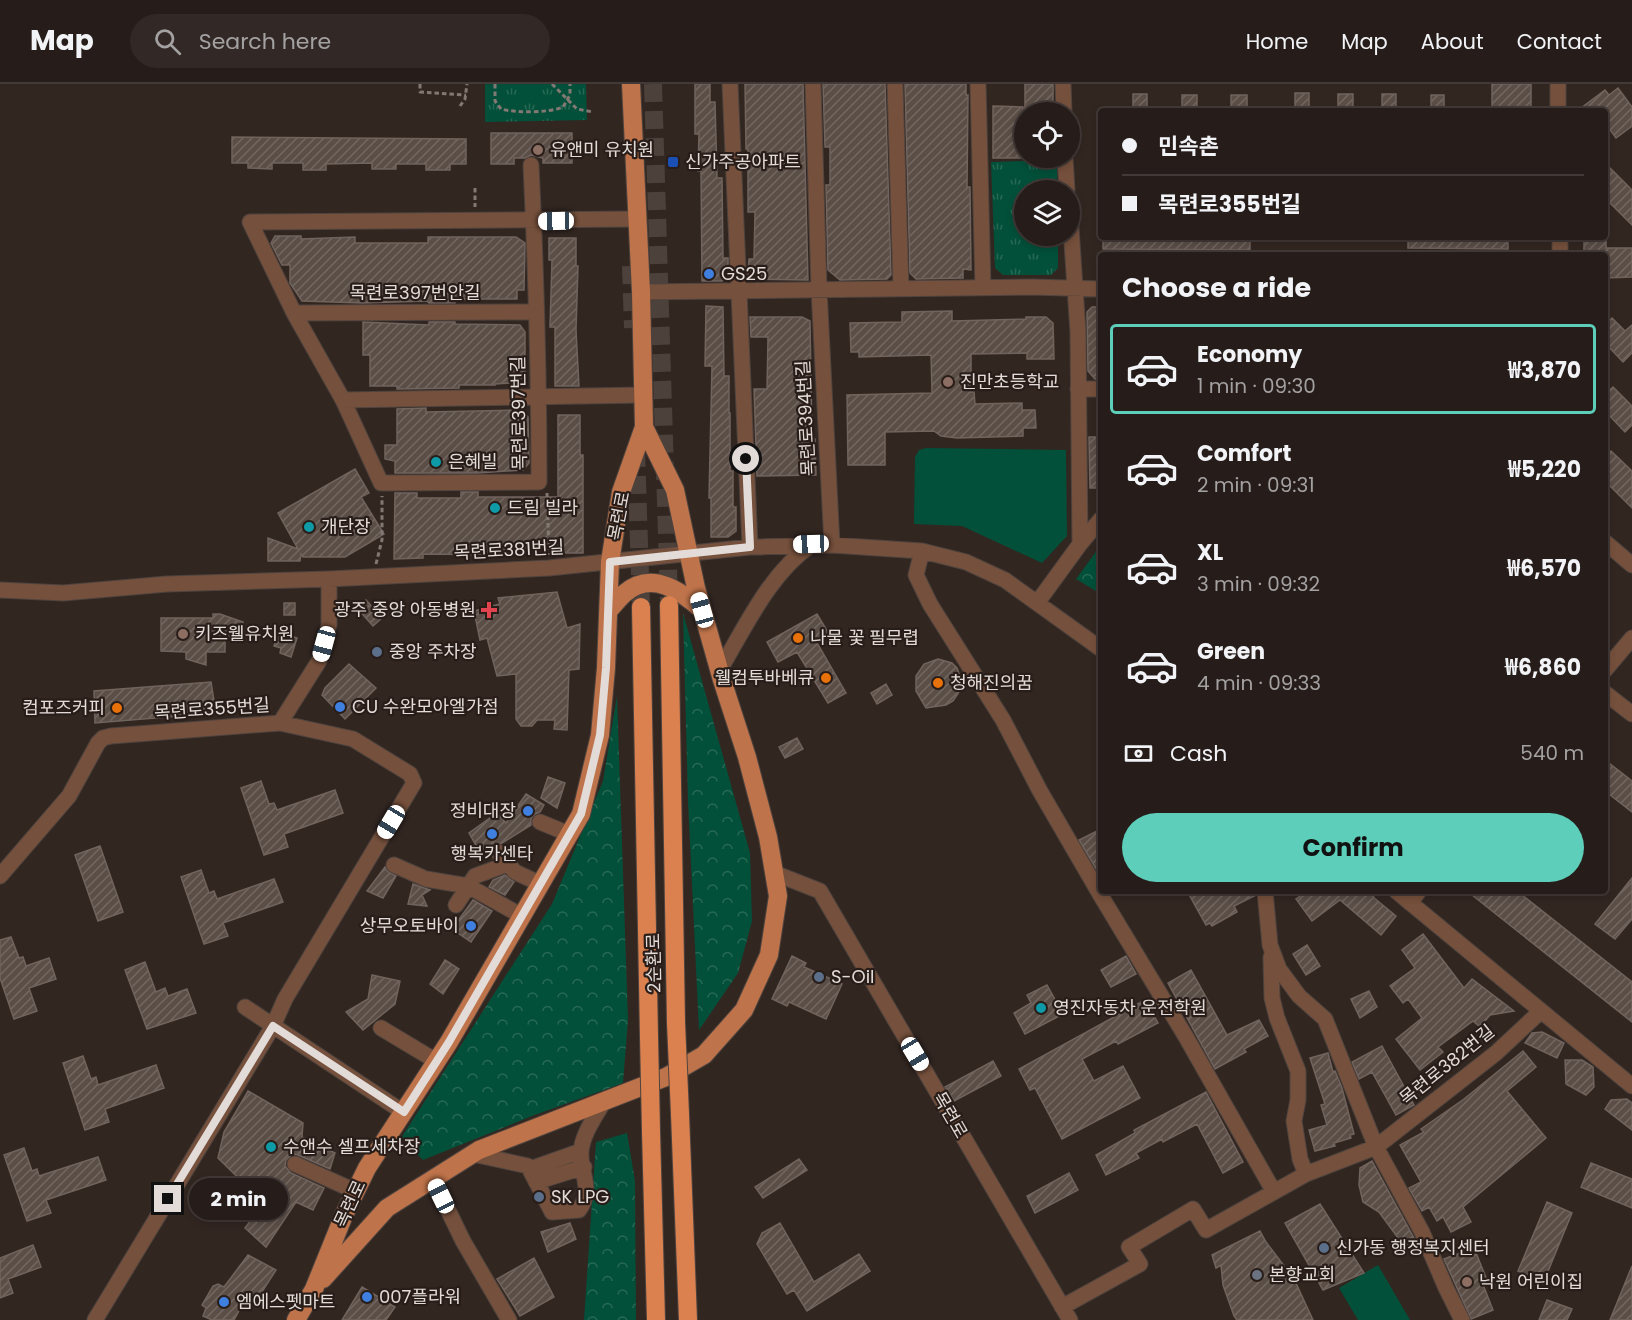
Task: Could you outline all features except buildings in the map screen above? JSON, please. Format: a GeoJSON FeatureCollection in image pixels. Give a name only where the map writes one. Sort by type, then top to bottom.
{"type":"FeatureCollection","features":[{"type":"Feature","properties":{"kind":"highway","name":"2순환로"},"geometry":{"type":"LineString","coordinates":[[669,605],[676,1023],[688,1320]]}},
{"type":"Feature","properties":{"kind":"highway","name":"2순환로"},"geometry":{"type":"LineString","coordinates":[[641,607],[656,1320]]}},
{"type":"Feature","properties":{"kind":"main road","name":"목련로"},"geometry":{"type":"LineString","coordinates":[[296,1320],[314,1289],[344,1215],[367,1168],[436,1061],[581,814],[600,735],[606,668],[610,562],[621,492],[644,428],[632,84]]}},
{"type":"Feature","properties":{"kind":"main road","name":"목련로"},"geometry":{"type":"LineString","coordinates":[[314,1289],[387,1208],[472,1154],[666,1077],[705,1055],[744,1010],[769,956],[778,896],[768,837],[747,757],[702,610],[675,490],[644,428]]}},
{"type":"Feature","properties":{"kind":"main road"},"geometry":{"type":"LineString","coordinates":[[609,610],[626,592],[639,585],[653,582],[664,584],[686,595],[702,610]]}},
{"type":"Feature","properties":{"kind":"street"},"geometry":{"type":"LineString","coordinates":[[730,84],[750,547]]}},
{"type":"Feature","properties":{"kind":"street","name":"목련로394번길"},"geometry":{"type":"LineString","coordinates":[[813,84],[819,289],[832,544]]}},
{"type":"Feature","properties":{"kind":"street"},"geometry":{"type":"LineString","coordinates":[[895,84],[901,289]]}},
{"type":"Feature","properties":{"kind":"street"},"geometry":{"type":"LineString","coordinates":[[978,84],[983,288]]}},
{"type":"Feature","properties":{"kind":"street"},"geometry":{"type":"LineString","coordinates":[[1063,84],[1064,102]]}},
{"type":"Feature","properties":{"kind":"street"},"geometry":{"type":"LineString","coordinates":[[1558,84],[1558,108]]}},
{"type":"Feature","properties":{"kind":"street","name":"목련로397번길"},"geometry":{"type":"LineString","coordinates":[[381,483],[539,482],[539,398],[531,165]]}},
{"type":"Feature","properties":{"kind":"street"},"geometry":{"type":"LineString","coordinates":[[381,483],[343,400],[294,313],[250,222],[638,219]]}},
{"type":"Feature","properties":{"kind":"street"},"geometry":{"type":"LineString","coordinates":[[1072,246],[1078,332],[1080,544]]}},
{"type":"Feature","properties":{"kind":"street"},"geometry":{"type":"LineString","coordinates":[[641,292],[983,288],[1098,290]]}},
{"type":"Feature","properties":{"kind":"street","name":"목련로397번안길"},"geometry":{"type":"LineString","coordinates":[[294,313],[536,312]]}},
{"type":"Feature","properties":{"kind":"street"},"geometry":{"type":"LineString","coordinates":[[1078,390],[1098,389]]}},
{"type":"Feature","properties":{"kind":"street"},"geometry":{"type":"LineString","coordinates":[[343,400],[644,395]]}},
{"type":"Feature","properties":{"kind":"street"},"geometry":{"type":"LineString","coordinates":[[1037,603],[1098,523]]}},
{"type":"Feature","properties":{"kind":"street"},"geometry":{"type":"LineString","coordinates":[[719,671],[769,589],[794,556],[811,544]]}},
{"type":"Feature","properties":{"kind":"street"},"geometry":{"type":"LineString","coordinates":[[689,553],[811,544],[922,551],[966,562],[1005,580],[1098,647]]}},
{"type":"Feature","properties":{"kind":"street"},"geometry":{"type":"LineString","coordinates":[[1608,545],[1632,565]]}},
{"type":"Feature","properties":{"kind":"street"},"geometry":{"type":"LineString","coordinates":[[922,551],[916,575],[930,604],[1003,720],[1098,890]]}},
{"type":"Feature","properties":{"kind":"street","name":"목련로381번길"},"geometry":{"type":"LineString","coordinates":[[0,590],[63,593],[167,584],[549,568],[689,553]]}},
{"type":"Feature","properties":{"kind":"street"},"geometry":{"type":"LineString","coordinates":[[280,723],[319,661],[329,626],[329,579]]}},
{"type":"Feature","properties":{"kind":"street"},"geometry":{"type":"LineString","coordinates":[[1608,666],[1632,638]]}},
{"type":"Feature","properties":{"kind":"street"},"geometry":{"type":"LineString","coordinates":[[1608,695],[1632,714]]}},
{"type":"Feature","properties":{"kind":"street","name":"목련로355번길"},"geometry":{"type":"LineString","coordinates":[[0,876],[69,796],[103,738],[150,732],[280,723],[353,739],[410,774],[414,783],[285,999],[273,1026],[95,1320]]}},
{"type":"Feature","properties":{"kind":"street"},"geometry":{"type":"LineString","coordinates":[[540,822],[569,834]]}},
{"type":"Feature","properties":{"kind":"street"},"geometry":{"type":"LineString","coordinates":[[456,905],[475,876],[503,858],[515,872],[541,884]]}},
{"type":"Feature","properties":{"kind":"street"},"geometry":{"type":"LineString","coordinates":[[394,865],[426,879],[468,886],[522,916]]}},
{"type":"Feature","properties":{"kind":"street","name":"목련로"},"geometry":{"type":"LineString","coordinates":[[774,873],[820,891],[1066,1314]]}},
{"type":"Feature","properties":{"kind":"street"},"geometry":{"type":"LineString","coordinates":[[1101,894],[1186,1037],[1274,1192]]}},
{"type":"Feature","properties":{"kind":"street"},"geometry":{"type":"LineString","coordinates":[[1265,894],[1272,998],[1298,1071],[1298,1100],[1294,1121],[1300,1159],[1306,1174]]}},
{"type":"Feature","properties":{"kind":"street"},"geometry":{"type":"LineString","coordinates":[[1415,897],[1541,1011],[1632,1086]]}},
{"type":"Feature","properties":{"kind":"street"},"geometry":{"type":"LineString","coordinates":[[1270,945],[1279,969],[1299,996],[1325,1018],[1376,1147],[1422,1232],[1462,1320]]}},
{"type":"Feature","properties":{"kind":"street"},"geometry":{"type":"LineString","coordinates":[[245,1008],[404,1112]]}},
{"type":"Feature","properties":{"kind":"street","name":"목련로382번길"},"geometry":{"type":"LineString","coordinates":[[1066,1314],[1140,1264],[1129,1247],[1193,1209],[1206,1230],[1306,1174],[1376,1147],[1496,1053],[1541,1011]]}},
{"type":"Feature","properties":{"kind":"street"},"geometry":{"type":"LineString","coordinates":[[381,1028],[436,1061]]}},
{"type":"Feature","properties":{"kind":"street"},"geometry":{"type":"LineString","coordinates":[[472,1154],[528,1166],[552,1212],[579,1210],[585,1202],[586,1179],[581,1152],[587,1133],[604,1101]]}},
{"type":"Feature","properties":{"kind":"street"},"geometry":{"type":"LineString","coordinates":[[533,1176],[581,1152]]}},
{"type":"Feature","properties":{"kind":"street"},"geometry":{"type":"LineString","coordinates":[[294,1164],[355,1191]]}},
{"type":"Feature","properties":{"kind":"street"},"geometry":{"type":"LineString","coordinates":[[533,1176],[584,1167]]}},
{"type":"Feature","properties":{"kind":"street"},"geometry":{"type":"LineString","coordinates":[[433,1179],[463,1241],[509,1320]]}},
{"type":"Feature","properties":{"kind":"path"},"geometry":{"type":"LineString","coordinates":[[420,84],[420,92],[466,95]]}},
{"type":"Feature","properties":{"kind":"path"},"geometry":{"type":"LineString","coordinates":[[460,106],[466,95],[467,84]]}},
{"type":"Feature","properties":{"kind":"path"},"geometry":{"type":"LineString","coordinates":[[495,84],[495,101],[501,109],[506,111],[550,111],[563,107],[570,84]]}},
{"type":"Feature","properties":{"kind":"path"},"geometry":{"type":"LineString","coordinates":[[552,84],[577,109],[593,112]]}},
{"type":"Feature","properties":{"kind":"path"},"geometry":{"type":"LineString","coordinates":[[539,482],[547,490],[549,557]]}},
{"type":"Feature","properties":{"kind":"path"},"geometry":{"type":"LineString","coordinates":[[376,565],[382,540],[381,483]]}},
{"type":"Feature","properties":{"kind":"green space"},"geometry":{"type":"Polygon","coordinates":[[[485,84],[586,84],[587,120],[485,122],[485,84]]]}},
{"type":"Feature","properties":{"kind":"green space"},"geometry":{"type":"Polygon","coordinates":[[[1014,161],[1014,168],[1057,168],[1057,180],[1014,180],[1014,246],[1058,246],[1058,268],[1051,275],[1003,275],[995,268],[991,162],[1014,161]]]}},
{"type":"Feature","properties":{"kind":"green space"},"geometry":{"type":"Polygon","coordinates":[[[926,448],[1066,450],[1067,536],[1042,563],[962,526],[914,524],[915,457],[919,450],[926,448]]]}},
{"type":"Feature","properties":{"kind":"green space"},"geometry":{"type":"Polygon","coordinates":[[[1098,549],[1098,592],[1076,579],[1098,549]]]}},
{"type":"Feature","properties":{"kind":"green space"},"geometry":{"type":"Polygon","coordinates":[[[683,613],[750,853],[752,921],[738,973],[699,1030],[688,801],[683,613]]]}},
{"type":"Feature","properties":{"kind":"green space"},"geometry":{"type":"Polygon","coordinates":[[[617,696],[628,1020],[623,1083],[532,1116],[423,1160],[401,1138],[552,904],[603,781],[617,696]]]}},
{"type":"Feature","properties":{"kind":"green space"},"geometry":{"type":"Polygon","coordinates":[[[627,1133],[635,1181],[636,1320],[584,1320],[596,1142],[627,1133]]]}},
{"type":"Feature","properties":{"kind":"green space"},"geometry":{"type":"Polygon","coordinates":[[[1378,1265],[1410,1320],[1358,1320],[1339,1288],[1378,1265]]]}},
{"type":"Feature","properties":{"kind":"tunnel"},"geometry":{"type":"LineString","coordinates":[[653,84],[669,600]]}},
{"type":"Feature","properties":{"kind":"tunnel"},"geometry":{"type":"LineString","coordinates":[[631,266],[633,328]]}},
{"type":"Feature","properties":{"kind":"tunnel"},"geometry":{"type":"LineString","coordinates":[[636,449],[641,607]]}},
{"type":"Feature","properties":{"kind":"place","name":"유앤미 유치원"},"geometry":{"type":"Point","coordinates":[538,150]}},
{"type":"Feature","properties":{"kind":"place","name":"신가주공아파트"},"geometry":{"type":"Point","coordinates":[673,162]}},
{"type":"Feature","properties":{"kind":"place","name":"GS25"},"geometry":{"type":"Point","coordinates":[709,274]}},
{"type":"Feature","properties":{"kind":"place","name":"진만초등학교"},"geometry":{"type":"Point","coordinates":[948,382]}},
{"type":"Feature","properties":{"kind":"place","name":"은혜빌"},"geometry":{"type":"Point","coordinates":[436,462]}},
{"type":"Feature","properties":{"kind":"place","name":"드림 빌라"},"geometry":{"type":"Point","coordinates":[495,508]}},
{"type":"Feature","properties":{"kind":"place","name":"개단장"},"geometry":{"type":"Point","coordinates":[309,527]}},
{"type":"Feature","properties":{"kind":"place","name":"광주 중앙 아동병원"},"geometry":{"type":"Point","coordinates":[489,610]}},
{"type":"Feature","properties":{"kind":"place","name":"키즈웰유치원"},"geometry":{"type":"Point","coordinates":[183,634]}},
{"type":"Feature","properties":{"kind":"place","name":"나물 꽃 필무렵"},"geometry":{"type":"Point","coordinates":[798,638]}},
{"type":"Feature","properties":{"kind":"place","name":"중앙 주차장"},"geometry":{"type":"Point","coordinates":[377,652]}},
{"type":"Feature","properties":{"kind":"place","name":"웰컴투바베큐"},"geometry":{"type":"Point","coordinates":[826,678]}},
{"type":"Feature","properties":{"kind":"place","name":"청해진의꿈"},"geometry":{"type":"Point","coordinates":[938,683]}},
{"type":"Feature","properties":{"kind":"place","name":"CU 수완모아엘가점"},"geometry":{"type":"Point","coordinates":[340,707]}},
{"type":"Feature","properties":{"kind":"place","name":"컴포즈커피"},"geometry":{"type":"Point","coordinates":[117,708]}},
{"type":"Feature","properties":{"kind":"place","name":"정비대장"},"geometry":{"type":"Point","coordinates":[528,811]}},
{"type":"Feature","properties":{"kind":"place","name":"행복카센타"},"geometry":{"type":"Point","coordinates":[492,834]}},
{"type":"Feature","properties":{"kind":"place","name":"상무오토바이"},"geometry":{"type":"Point","coordinates":[471,926]}},
{"type":"Feature","properties":{"kind":"place","name":"S-Oil"},"geometry":{"type":"Point","coordinates":[819,977]}},
{"type":"Feature","properties":{"kind":"place","name":"영진자동차 운전학원"},"geometry":{"type":"Point","coordinates":[1041,1008]}},
{"type":"Feature","properties":{"kind":"place","name":"수앤수 셀프세차장"},"geometry":{"type":"Point","coordinates":[271,1147]}},
{"type":"Feature","properties":{"kind":"place","name":"SK LPG"},"geometry":{"type":"Point","coordinates":[539,1197]}},
{"type":"Feature","properties":{"kind":"place","name":"신가동 행정복지센터"},"geometry":{"type":"Point","coordinates":[1324,1248]}},
{"type":"Feature","properties":{"kind":"place","name":"본향교회"},"geometry":{"type":"Point","coordinates":[1257,1275]}},
{"type":"Feature","properties":{"kind":"place","name":"낙원 어린이집"},"geometry":{"type":"Point","coordinates":[1467,1282]}},
{"type":"Feature","properties":{"kind":"place","name":"007플라워"},"geometry":{"type":"Point","coordinates":[367,1297]}},
{"type":"Feature","properties":{"kind":"place","name":"엠에스펫마트"},"geometry":{"type":"Point","coordinates":[224,1302]}},
{"type":"Feature","properties":{"kind":"route"},"geometry":{"type":"LineString","coordinates":[[168,1199],[273,1026],[404,1112],[449,1042],[581,814],[600,735],[606,668],[610,562],[750,547],[746,459]]}}]}
